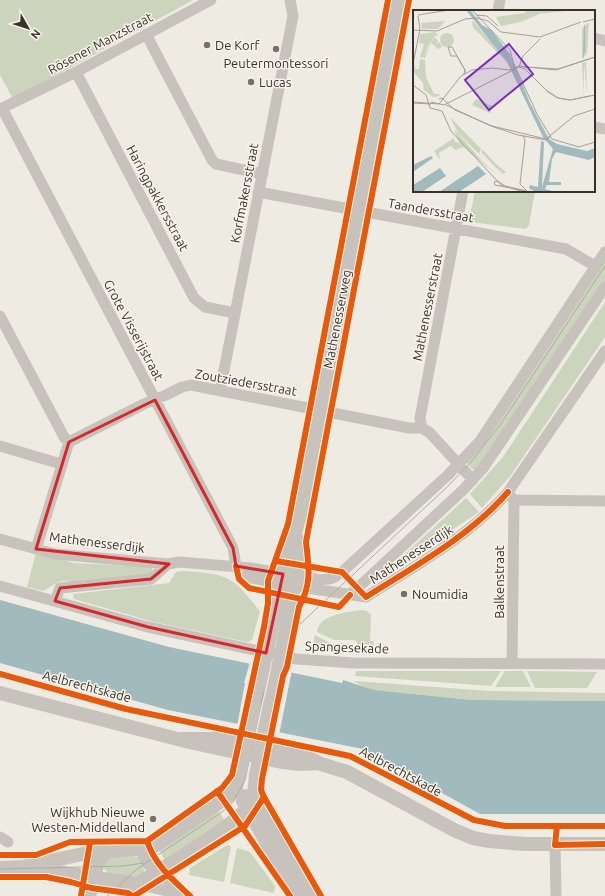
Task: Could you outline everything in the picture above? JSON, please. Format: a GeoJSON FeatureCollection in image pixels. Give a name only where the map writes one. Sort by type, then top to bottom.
{"type":"FeatureCollection","features":[{"type":"Feature","properties":{"kind":"street","name":"Rösener Manzstraat"},"geometry":{"type":"LineString","coordinates":[[0,107],[76,72],[212,0]]}},
{"type":"Feature","properties":{"kind":"street","name":"Korfmakersstraat"},"geometry":{"type":"LineString","coordinates":[[220,391],[293,16],[290,0]]}},
{"type":"Feature","properties":{"kind":"street","name":"Mathenesserweg"},"geometry":{"type":"LineString","coordinates":[[249,805],[284,639],[288,580],[398,0]]}},
{"type":"Feature","properties":{"kind":"street"},"geometry":{"type":"LineString","coordinates":[[498,10],[500,0]]}},
{"type":"Feature","properties":{"kind":"street"},"geometry":{"type":"LineString","coordinates":[[146,34],[212,160],[216,164],[263,174]]}},
{"type":"Feature","properties":{"kind":"street"},"geometry":{"type":"LineString","coordinates":[[595,38],[605,41]]}},
{"type":"Feature","properties":{"kind":"street","name":"Haringpakkersstraat"},"geometry":{"type":"LineString","coordinates":[[76,72],[194,298],[205,307],[235,313]]}},
{"type":"Feature","properties":{"kind":"street","name":"Grote Visserijstraat"},"geometry":{"type":"LineString","coordinates":[[0,107],[232,548],[236,566]]}},
{"type":"Feature","properties":{"kind":"street"},"geometry":{"type":"LineString","coordinates":[[595,127],[605,129]]}},
{"type":"Feature","properties":{"kind":"street","name":"Taandersstraat"},"geometry":{"type":"LineString","coordinates":[[258,192],[566,250],[595,266]]}},
{"type":"Feature","properties":{"kind":"street","name":"Mathenesserstraat"},"geometry":{"type":"LineString","coordinates":[[422,428],[420,418],[463,192]]}},
{"type":"Feature","properties":{"kind":"street","name":"Mathenesserdijk"},"geometry":{"type":"LineString","coordinates":[[288,580],[322,580],[333,578],[342,572],[458,464],[486,433],[605,252]]}},
{"type":"Feature","properties":{"kind":"street","name":"Mathenesserdijk"},"geometry":{"type":"LineString","coordinates":[[350,595],[473,480],[496,452],[605,287]]}},
{"type":"Feature","properties":{"kind":"street"},"geometry":{"type":"LineString","coordinates":[[0,316],[64,437],[69,442],[36,549]]}},
{"type":"Feature","properties":{"kind":"street","name":"Mathenesserdijk"},"geometry":{"type":"LineString","coordinates":[[0,539],[55,554],[168,564],[179,562],[236,566],[350,595],[366,597],[400,576],[470,528],[496,506],[511,496],[605,351]]}},
{"type":"Feature","properties":{"kind":"street","name":"Zoutziedersstraat"},"geometry":{"type":"LineString","coordinates":[[69,442],[182,387],[191,385],[409,428],[422,428]]}},
{"type":"Feature","properties":{"kind":"street"},"geometry":{"type":"LineString","coordinates":[[422,428],[430,434],[473,480]]}},
{"type":"Feature","properties":{"kind":"street"},"geometry":{"type":"LineString","coordinates":[[0,446],[61,464]]}},
{"type":"Feature","properties":{"kind":"street"},"geometry":{"type":"LineString","coordinates":[[511,496],[605,501]]}},
{"type":"Feature","properties":{"kind":"street","name":"Balkenstraat"},"geometry":{"type":"LineString","coordinates":[[511,496],[512,664]]}},
{"type":"Feature","properties":{"kind":"street"},"geometry":{"type":"LineString","coordinates":[[56,601],[60,588],[151,579],[168,564]]}},
{"type":"Feature","properties":{"kind":"street","name":"Mathenesserweg"},"geometry":{"type":"LineString","coordinates":[[235,790],[270,636],[288,580]]}},
{"type":"Feature","properties":{"kind":"street","name":"Spangesekade"},"geometry":{"type":"LineString","coordinates":[[0,586],[148,627],[296,659],[329,662],[605,664]]}},
{"type":"Feature","properties":{"kind":"street","name":"Aelbrechtskade"},"geometry":{"type":"LineString","coordinates":[[0,693],[181,739],[282,762],[321,764],[347,772],[467,836],[496,842],[555,845],[605,844]]}},
{"type":"Feature","properties":{"kind":"street"},"geometry":{"type":"LineString","coordinates":[[23,867],[87,853],[153,847],[163,842],[235,790],[249,805],[310,896]]}},
{"type":"Feature","properties":{"kind":"street"},"geometry":{"type":"LineString","coordinates":[[125,896],[137,884],[224,828],[249,805]]}},
{"type":"Feature","properties":{"kind":"street"},"geometry":{"type":"LineString","coordinates":[[249,805],[297,896]]}},
{"type":"Feature","properties":{"kind":"street"},"geometry":{"type":"LineString","coordinates":[[555,845],[556,896]]}},
{"type":"Feature","properties":{"kind":"street"},"geometry":{"type":"LineString","coordinates":[[141,849],[148,862],[156,871],[187,896]]}},
{"type":"Feature","properties":{"kind":"street"},"geometry":{"type":"LineString","coordinates":[[89,896],[98,862],[106,852]]}},
{"type":"Feature","properties":{"kind":"street"},"geometry":{"type":"LineString","coordinates":[[0,868],[23,867],[94,876],[137,884],[187,896]]}},
{"type":"Feature","properties":{"kind":"highlighted area"},"geometry":{"type":"Polygon","coordinates":[[[155,400],[233,548],[236,566],[283,574],[266,653],[148,627],[55,601],[60,588],[151,579],[169,564],[36,549],[69,442],[155,400]]]}},
{"type":"Feature","properties":{"kind":"green space"},"geometry":{"type":"Polygon","coordinates":[[[0,0],[193,0],[13,99],[0,75],[0,0]]]}},
{"type":"Feature","properties":{"kind":"green space"},"geometry":{"type":"Polygon","coordinates":[[[475,192],[535,192],[529,225],[526,229],[471,222],[469,220],[475,192]]]}},
{"type":"Feature","properties":{"kind":"green space"},"geometry":{"type":"Polygon","coordinates":[[[605,258],[605,281],[500,441],[477,469],[472,469],[467,463],[468,460],[605,258]]]}},
{"type":"Feature","properties":{"kind":"green space"},"geometry":{"type":"Polygon","coordinates":[[[605,302],[605,337],[511,475],[482,508],[470,494],[503,457],[605,302]]]}},
{"type":"Feature","properties":{"kind":"green space"},"geometry":{"type":"Polygon","coordinates":[[[466,498],[479,512],[383,576],[384,573],[466,498]]]}},
{"type":"Feature","properties":{"kind":"green space"},"geometry":{"type":"Polygon","coordinates":[[[36,552],[74,563],[152,567],[152,574],[73,583],[68,581],[60,581],[43,591],[27,587],[36,552]]]}},
{"type":"Feature","properties":{"kind":"green space"},"geometry":{"type":"Polygon","coordinates":[[[182,571],[219,575],[225,577],[238,586],[260,611],[252,640],[247,642],[154,622],[74,599],[73,594],[169,583],[176,572],[182,571]]]}},
{"type":"Feature","properties":{"kind":"green space"},"geometry":{"type":"Polygon","coordinates":[[[362,610],[367,611],[371,615],[370,641],[374,641],[374,650],[357,650],[357,642],[355,640],[334,640],[317,632],[319,626],[328,618],[342,613],[362,610]]]}},
{"type":"Feature","properties":{"kind":"green space"},"geometry":{"type":"Polygon","coordinates":[[[315,635],[332,644],[354,644],[354,650],[312,649],[315,635]]]}},
{"type":"Feature","properties":{"kind":"green space"},"geometry":{"type":"Polygon","coordinates":[[[356,671],[501,671],[491,686],[355,676],[356,671]]]}},
{"type":"Feature","properties":{"kind":"green space"},"geometry":{"type":"Polygon","coordinates":[[[505,671],[523,671],[531,687],[495,687],[505,671]]]}},
{"type":"Feature","properties":{"kind":"green space"},"geometry":{"type":"Polygon","coordinates":[[[527,671],[597,672],[587,688],[535,688],[527,671]]]}},
{"type":"Feature","properties":{"kind":"green space"},"geometry":{"type":"Polygon","coordinates":[[[354,681],[490,691],[605,693],[605,701],[472,700],[374,690],[365,688],[354,681]]]}},
{"type":"Feature","properties":{"kind":"green space"},"geometry":{"type":"Polygon","coordinates":[[[217,809],[226,822],[166,862],[158,848],[217,809]]]}},
{"type":"Feature","properties":{"kind":"green space"},"geometry":{"type":"Polygon","coordinates":[[[227,845],[231,846],[224,882],[189,875],[190,868],[227,845]]]}},
{"type":"Feature","properties":{"kind":"green space"},"geometry":{"type":"Polygon","coordinates":[[[237,848],[250,852],[275,886],[274,893],[230,883],[237,848]]]}},
{"type":"Feature","properties":{"kind":"green space"},"geometry":{"type":"Polygon","coordinates":[[[131,855],[139,858],[143,863],[144,872],[134,879],[111,875],[103,868],[103,864],[111,857],[131,855]]]}},
{"type":"Feature","properties":{"kind":"water"},"geometry":{"type":"Polygon","coordinates":[[[0,600],[169,647],[342,683],[343,680],[374,690],[472,700],[605,701],[605,814],[480,814],[363,749],[168,710],[0,663],[0,600]]]}},
{"type":"Feature","properties":{"kind":"pier"},"geometry":{"type":"Polygon","coordinates":[[[250,662],[292,670],[279,735],[237,726],[244,683],[250,662]]]}},
{"type":"Feature","properties":{"kind":"tram line"},"geometry":{"type":"LineString","coordinates":[[107,896],[137,869],[222,812],[234,801],[245,780],[274,650],[446,488],[471,462],[500,425],[605,266]]}},
{"type":"Feature","properties":{"kind":"tram line"},"geometry":{"type":"LineString","coordinates":[[0,869],[123,866],[144,863]]}},
{"type":"Feature","properties":{"kind":"cycle path"},"geometry":{"type":"LineString","coordinates":[[0,855],[36,855],[70,842],[147,841],[222,788],[232,775],[264,627],[268,603],[268,581],[288,524],[388,0]]}},
{"type":"Feature","properties":{"kind":"cycle path"},"geometry":{"type":"LineString","coordinates":[[321,896],[264,797],[261,790],[262,779],[299,607],[308,583],[309,567],[306,542],[409,0]]}},
{"type":"Feature","properties":{"kind":"cycle path"},"geometry":{"type":"LineString","coordinates":[[276,561],[342,572],[366,597],[422,562],[477,523],[508,492]]}},
{"type":"Feature","properties":{"kind":"cycle path"},"geometry":{"type":"LineString","coordinates":[[236,566],[239,579],[249,588],[339,607],[350,595]]}},
{"type":"Feature","properties":{"kind":"cycle path"},"geometry":{"type":"LineString","coordinates":[[0,674],[126,709],[350,756],[474,820],[505,826],[605,826]]}},
{"type":"Feature","properties":{"kind":"cycle path"},"geometry":{"type":"LineString","coordinates":[[217,791],[290,896]]}},
{"type":"Feature","properties":{"kind":"cycle path"},"geometry":{"type":"LineString","coordinates":[[134,896],[245,826],[264,797]]}},
{"type":"Feature","properties":{"kind":"cycle path"},"geometry":{"type":"LineString","coordinates":[[557,826],[555,845],[605,844]]}},
{"type":"Feature","properties":{"kind":"cycle path"},"geometry":{"type":"LineString","coordinates":[[147,841],[150,850],[159,864],[190,896]]}},
{"type":"Feature","properties":{"kind":"cycle path"},"geometry":{"type":"LineString","coordinates":[[81,896],[90,843]]}},
{"type":"Feature","properties":{"kind":"cycle path"},"geometry":{"type":"LineString","coordinates":[[0,877],[46,877],[91,888],[128,893],[132,896]]}},
{"type":"Feature","properties":{"kind":"place","name":"De Korf"},"geometry":{"type":"Point","coordinates":[207,45]}},
{"type":"Feature","properties":{"kind":"place","name":"Peutermontessori"},"geometry":{"type":"Point","coordinates":[276,49]}},
{"type":"Feature","properties":{"kind":"place","name":"Lucas"},"geometry":{"type":"Point","coordinates":[251,82]}},
{"type":"Feature","properties":{"kind":"place","name":"Noumidia"},"geometry":{"type":"Point","coordinates":[404,594]}},
{"type":"Feature","properties":{"kind":"place","name":"Wijkhub Nieuwe Westen-Middelland"},"geometry":{"type":"Point","coordinates":[153,819]}}]}
